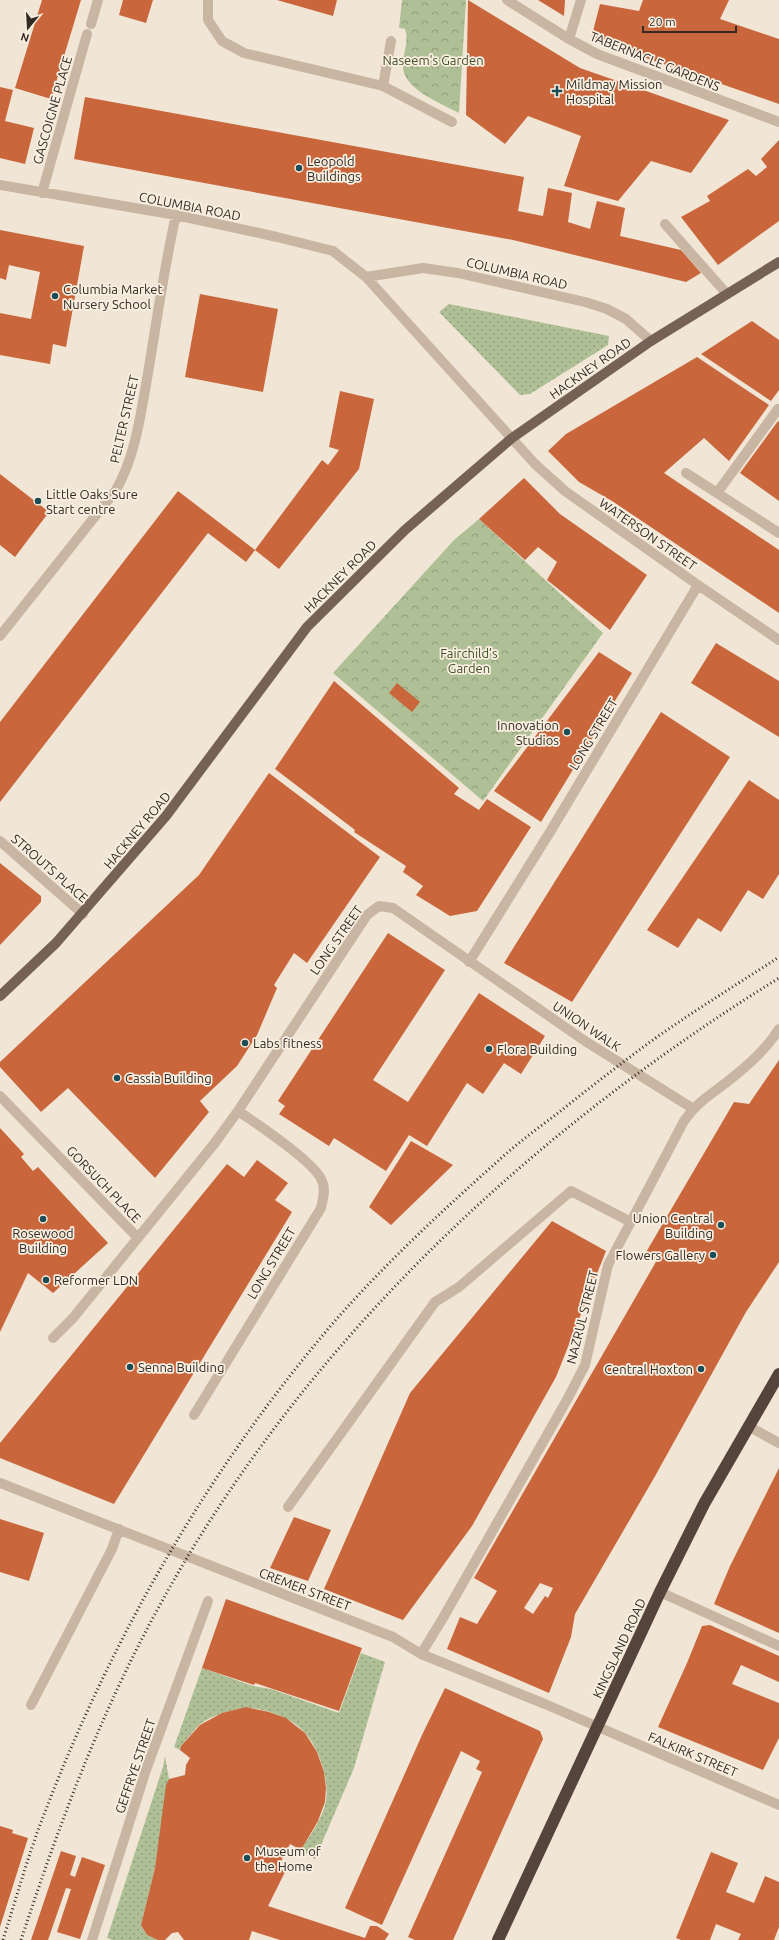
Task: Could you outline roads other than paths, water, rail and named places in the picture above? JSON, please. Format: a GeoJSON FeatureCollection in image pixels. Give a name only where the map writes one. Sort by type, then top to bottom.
{"type":"FeatureCollection","features":[{"type":"Feature","properties":{"kind":"highway","name":"KINGSLAND ROAD"},"geometry":{"type":"LineString","coordinates":[[502,1939],[660,1592],[704,1504],[779,1374]]}},
{"type":"Feature","properties":{"kind":"main road","name":"HACKNEY ROAD"},"geometry":{"type":"LineString","coordinates":[[0,996],[56,943],[83,914],[166,816],[307,627],[405,530],[512,438],[651,341],[726,293],[779,262]]}},
{"type":"Feature","properties":{"kind":"street","name":"GASCOIGNE PLACE"},"geometry":{"type":"LineString","coordinates":[[42,193],[98,0]]}},
{"type":"Feature","properties":{"kind":"street"},"geometry":{"type":"LineString","coordinates":[[208,0],[208,20],[222,41],[244,53],[383,86],[452,122]]}},
{"type":"Feature","properties":{"kind":"street","name":"TABERNACLE GARDENS"},"geometry":{"type":"LineString","coordinates":[[507,0],[569,39],[597,54],[779,122]]}},
{"type":"Feature","properties":{"kind":"street"},"geometry":{"type":"LineString","coordinates":[[569,39],[581,0]]}},
{"type":"Feature","properties":{"kind":"street"},"geometry":{"type":"LineString","coordinates":[[383,86],[391,40]]}},
{"type":"Feature","properties":{"kind":"street","name":"COLUMBIA ROAD"},"geometry":{"type":"LineString","coordinates":[[0,185],[176,215],[263,234],[333,252],[366,277],[512,438]]}},
{"type":"Feature","properties":{"kind":"street","name":"PELTER STREET"},"geometry":{"type":"LineString","coordinates":[[0,636],[116,490],[124,476],[130,460],[144,394],[176,215]]}},
{"type":"Feature","properties":{"kind":"street"},"geometry":{"type":"LineString","coordinates":[[665,224],[726,293]]}},
{"type":"Feature","properties":{"kind":"street","name":"COLUMBIA ROAD"},"geometry":{"type":"LineString","coordinates":[[366,277],[422,268],[473,277],[586,302],[607,309],[626,319],[651,341]]}},
{"type":"Feature","properties":{"kind":"street"},"geometry":{"type":"LineString","coordinates":[[717,493],[778,409],[779,410]]}},
{"type":"Feature","properties":{"kind":"street","name":"WATERSON STREET"},"geometry":{"type":"LineString","coordinates":[[512,438],[534,464],[565,491],[779,640]]}},
{"type":"Feature","properties":{"kind":"street"},"geometry":{"type":"LineString","coordinates":[[686,473],[779,533]]}},
{"type":"Feature","properties":{"kind":"street","name":"LONG STREET"},"geometry":{"type":"LineString","coordinates":[[194,1415],[320,1208],[324,1195],[323,1182],[316,1169],[238,1111],[367,915],[379,906],[393,908],[469,962],[550,832],[698,585]]}},
{"type":"Feature","properties":{"kind":"street","name":"STROUTS PLACE"},"geometry":{"type":"LineString","coordinates":[[0,841],[83,914]]}},
{"type":"Feature","properties":{"kind":"street","name":"UNION WALK"},"geometry":{"type":"LineString","coordinates":[[469,962],[585,1041],[692,1108]]}},
{"type":"Feature","properties":{"kind":"street","name":"NAZRUL STREET"},"geometry":{"type":"LineString","coordinates":[[421,1654],[560,1412],[585,1365],[608,1265],[692,1108],[755,1059],[769,1045],[779,1029]]}},
{"type":"Feature","properties":{"kind":"street","name":"GORSUCH PLACE"},"geometry":{"type":"LineString","coordinates":[[0,1096],[138,1238],[214,1144],[238,1111]]}},
{"type":"Feature","properties":{"kind":"street"},"geometry":{"type":"LineString","coordinates":[[288,1507],[435,1302],[460,1287],[571,1192],[631,1222]]}},
{"type":"Feature","properties":{"kind":"street"},"geometry":{"type":"LineString","coordinates":[[53,1338],[73,1318],[138,1238]]}},
{"type":"Feature","properties":{"kind":"street"},"geometry":{"type":"LineString","coordinates":[[748,1426],[779,1443]]}},
{"type":"Feature","properties":{"kind":"street","name":"CREMER STREET"},"geometry":{"type":"LineString","coordinates":[[0,1482],[220,1570],[303,1600],[367,1628],[393,1637],[421,1654],[598,1727]]}},
{"type":"Feature","properties":{"kind":"street"},"geometry":{"type":"LineString","coordinates":[[31,1705],[112,1549],[119,1529]]}},
{"type":"Feature","properties":{"kind":"street"},"geometry":{"type":"LineString","coordinates":[[660,1592],[779,1646]]}},
{"type":"Feature","properties":{"kind":"street","name":"GEFFRYE STREET"},"geometry":{"type":"LineString","coordinates":[[92,1940],[146,1770],[208,1601]]}},
{"type":"Feature","properties":{"kind":"street","name":"FALKIRK STREET"},"geometry":{"type":"LineString","coordinates":[[598,1727],[779,1805]]}},
{"type":"Feature","properties":{"kind":"railway"},"geometry":{"type":"LineString","coordinates":[[3,1940],[36,1836],[63,1768],[92,1701],[125,1634],[160,1570],[198,1507],[239,1445],[282,1386],[328,1329],[392,1260],[437,1216],[507,1153],[650,1042],[779,957]]}},
{"type":"Feature","properties":{"kind":"railway"},"geometry":{"type":"LineString","coordinates":[[21,1940],[77,1783],[109,1706],[127,1668],[146,1631],[203,1531],[268,1436],[340,1347],[418,1262],[502,1183],[590,1110],[683,1041],[779,978]]}},
{"type":"Feature","properties":{"kind":"place","name":"Mildmay Mission Hospital"},"geometry":{"type":"Point","coordinates":[557,91]}},
{"type":"Feature","properties":{"kind":"place","name":"Leopold Buildings"},"geometry":{"type":"Point","coordinates":[299,168]}},
{"type":"Feature","properties":{"kind":"place","name":"Columbia Market Nursery School"},"geometry":{"type":"Point","coordinates":[55,296]}},
{"type":"Feature","properties":{"kind":"place","name":"Little Oaks Sure Start centre"},"geometry":{"type":"Point","coordinates":[38,501]}},
{"type":"Feature","properties":{"kind":"place","name":"Innovation Studios"},"geometry":{"type":"Point","coordinates":[567,732]}},
{"type":"Feature","properties":{"kind":"place","name":"Labs fitness"},"geometry":{"type":"Point","coordinates":[245,1043]}},
{"type":"Feature","properties":{"kind":"place","name":"Flora Building"},"geometry":{"type":"Point","coordinates":[489,1049]}},
{"type":"Feature","properties":{"kind":"place","name":"Cassia Building"},"geometry":{"type":"Point","coordinates":[117,1078]}},
{"type":"Feature","properties":{"kind":"place","name":"Rosewood Building"},"geometry":{"type":"Point","coordinates":[43,1219]}},
{"type":"Feature","properties":{"kind":"place","name":"Union Central Building"},"geometry":{"type":"Point","coordinates":[721,1225]}},
{"type":"Feature","properties":{"kind":"place","name":"Flowers Gallery"},"geometry":{"type":"Point","coordinates":[713,1255]}},
{"type":"Feature","properties":{"kind":"place","name":"Reformer LDN"},"geometry":{"type":"Point","coordinates":[46,1280]}},
{"type":"Feature","properties":{"kind":"place","name":"Senna Building"},"geometry":{"type":"Point","coordinates":[130,1367]}},
{"type":"Feature","properties":{"kind":"place","name":"Central Hoxton"},"geometry":{"type":"Point","coordinates":[701,1369]}},
{"type":"Feature","properties":{"kind":"place","name":"Museum of the Home"},"geometry":{"type":"Point","coordinates":[247,1858]}},
{"type":"Feature","properties":{"kind":"park label","name":"Naseem's Garden"},"geometry":{"type":"Point","coordinates":[433,60]}},
{"type":"Feature","properties":{"kind":"park label","name":"Fairchild’s Garden"},"geometry":{"type":"Point","coordinates":[469,660]}}]}
